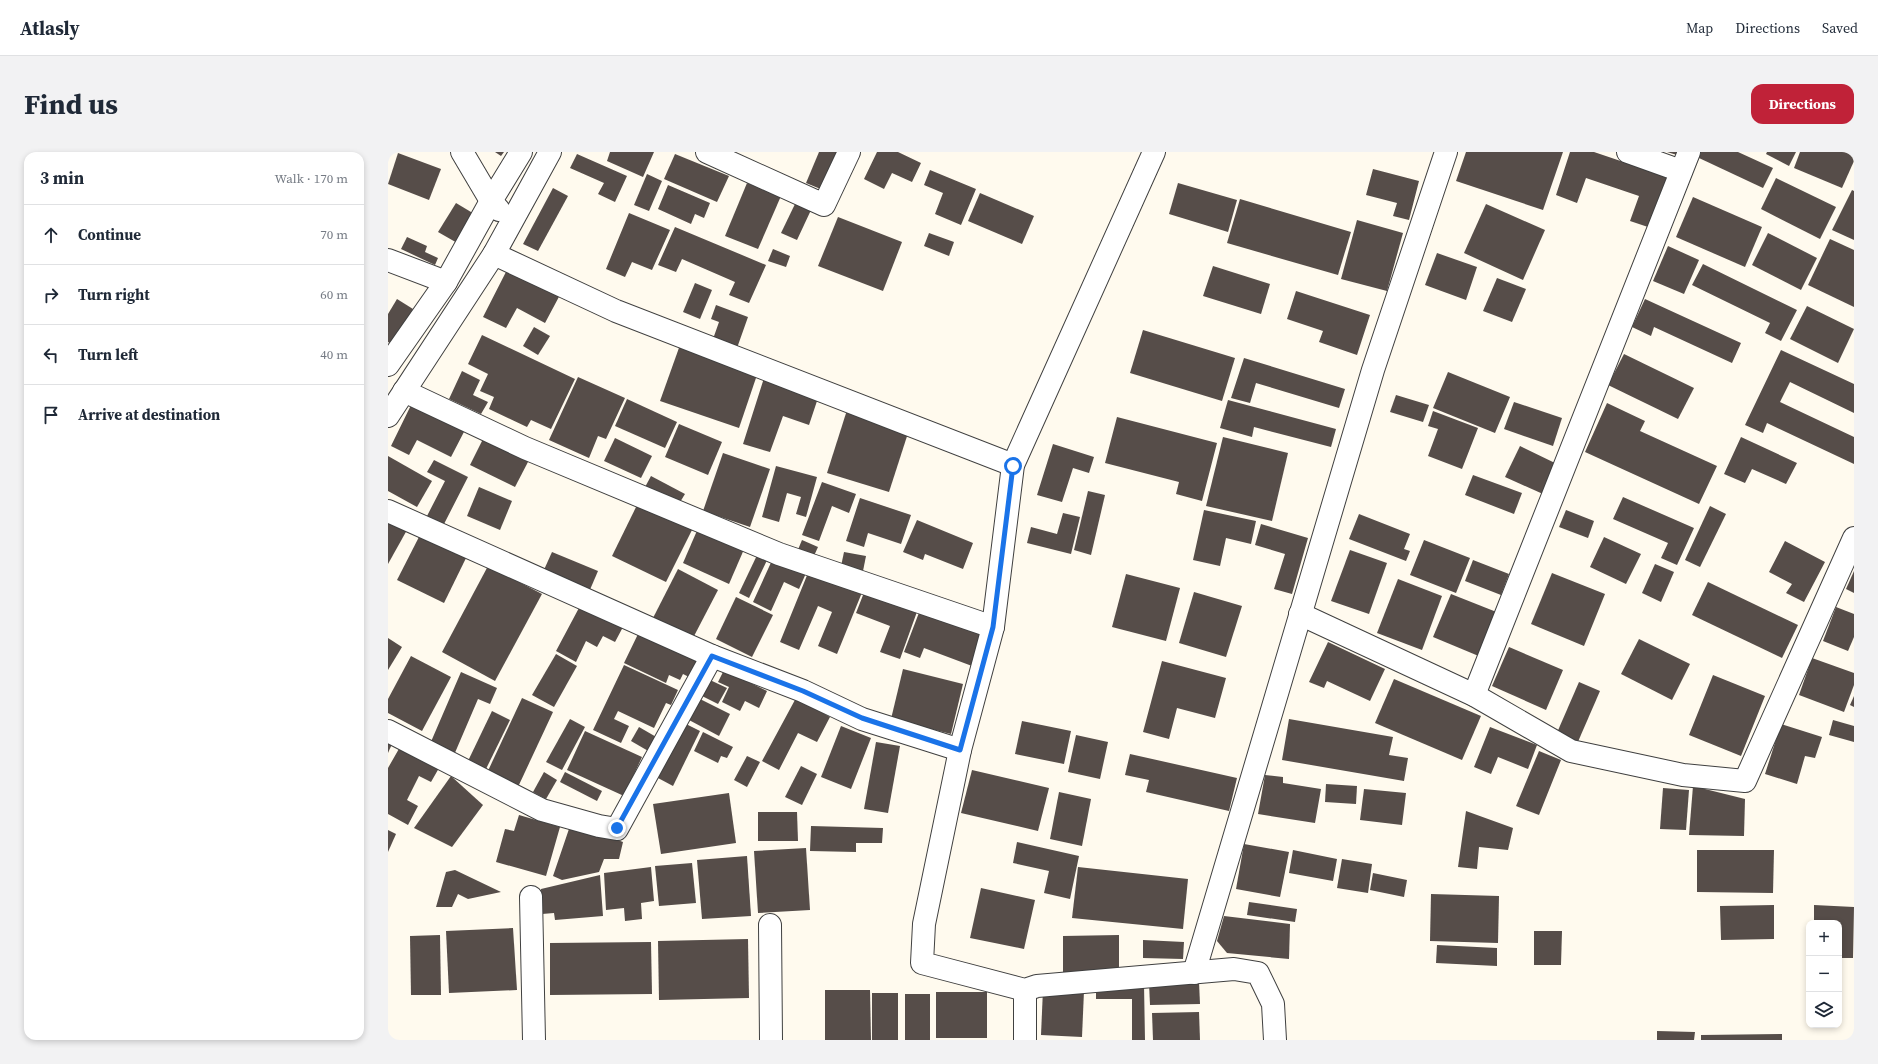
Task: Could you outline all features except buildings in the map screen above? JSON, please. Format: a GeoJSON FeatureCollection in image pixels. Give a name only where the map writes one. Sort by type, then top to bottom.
{"type":"FeatureCollection","features":[{"type":"Feature","properties":{"kind":"street"},"geometry":{"type":"LineString","coordinates":[[462,152],[491,201],[510,222]]}},
{"type":"Feature","properties":{"kind":"street"},"geometry":{"type":"LineString","coordinates":[[388,365],[446,282],[491,201],[521,152]]}},
{"type":"Feature","properties":{"kind":"street"},"geometry":{"type":"LineString","coordinates":[[388,416],[494,254],[510,222],[550,152]]}},
{"type":"Feature","properties":{"kind":"street"},"geometry":{"type":"LineString","coordinates":[[707,152],[824,205],[849,152]]}},
{"type":"Feature","properties":{"kind":"street"},"geometry":{"type":"LineString","coordinates":[[1154,152],[1013,466],[993,627],[960,750],[924,924],[922,963],[1025,990],[1037,986],[1234,969],[1258,973],[1273,1004],[1275,1040]]}},
{"type":"Feature","properties":{"kind":"street"},"geometry":{"type":"LineString","coordinates":[[1194,973],[1373,370],[1446,152]]}},
{"type":"Feature","properties":{"kind":"street"},"geometry":{"type":"LineString","coordinates":[[1474,695],[1685,161],[1628,152]]}},
{"type":"Feature","properties":{"kind":"street"},"geometry":{"type":"LineString","coordinates":[[494,254],[616,311],[1013,466]]}},
{"type":"Feature","properties":{"kind":"street"},"geometry":{"type":"LineString","coordinates":[[388,260],[446,282]]}},
{"type":"Feature","properties":{"kind":"street"},"geometry":{"type":"LineString","coordinates":[[404,390],[525,448],[779,554],[993,627]]}},
{"type":"Feature","properties":{"kind":"street"},"geometry":{"type":"LineString","coordinates":[[388,511],[712,656],[803,691],[862,718],[960,750]]}},
{"type":"Feature","properties":{"kind":"street"},"geometry":{"type":"LineString","coordinates":[[1300,614],[1474,695],[1571,751],[1683,776],[1745,781],[1854,538]]}},
{"type":"Feature","properties":{"kind":"street"},"geometry":{"type":"LineString","coordinates":[[388,731],[542,810],[599,826],[617,828],[712,656]]}},
{"type":"Feature","properties":{"kind":"street"},"geometry":{"type":"LineString","coordinates":[[531,897],[534,1040]]}},
{"type":"Feature","properties":{"kind":"street"},"geometry":{"type":"LineString","coordinates":[[770,925],[771,1040]]}},
{"type":"Feature","properties":{"kind":"street"},"geometry":{"type":"LineString","coordinates":[[1025,990],[1025,1040]]}},
{"type":"Feature","properties":{"kind":"route"},"geometry":{"type":"LineString","coordinates":[[617,828],[640,789],[712,656],[803,691],[862,718],[960,750],[993,627],[1013,466]]}}]}
